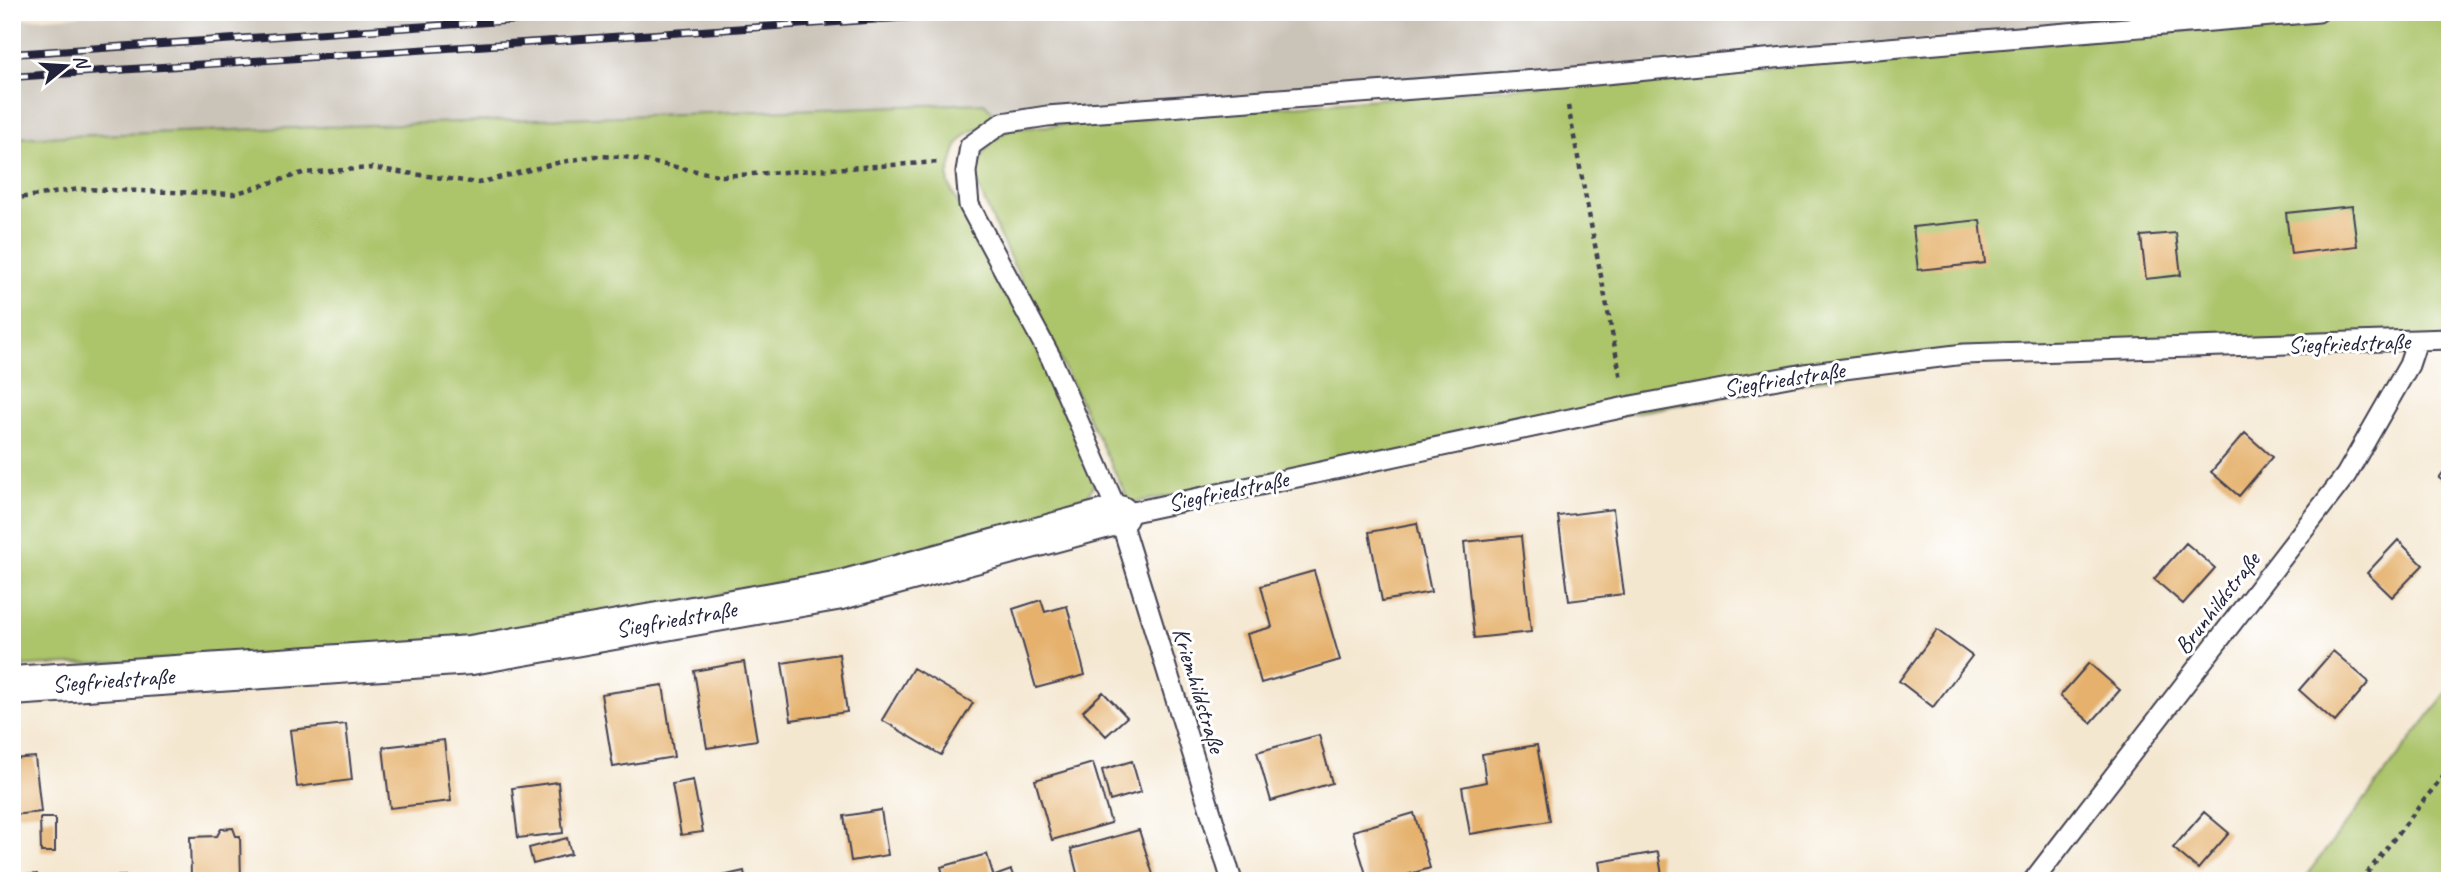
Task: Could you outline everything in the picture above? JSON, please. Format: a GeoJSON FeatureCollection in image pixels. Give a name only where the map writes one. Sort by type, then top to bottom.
{"type":"FeatureCollection","features":[{"type":"Feature","properties":{"kind":"street","name":"Siegfriedstraße"},"geometry":{"type":"LineString","coordinates":[[12,686],[471,655],[841,590],[1119,514]]}},
{"type":"Feature","properties":{"kind":"lane"},"geometry":{"type":"LineString","coordinates":[[968,160],[970,146],[1002,123],[1047,116],[1563,78],[2318,12]]}},
{"type":"Feature","properties":{"kind":"lane","name":"Kriemhildstraße"},"geometry":{"type":"LineString","coordinates":[[968,160],[966,172],[969,205],[1051,358],[1119,514],[1232,881]]}},
{"type":"Feature","properties":{"kind":"lane","name":"Siegfriedstraße"},"geometry":{"type":"LineString","coordinates":[[1119,514],[1626,407],[1804,374],[1964,354],[2450,340]]}},
{"type":"Feature","properties":{"kind":"lane","name":"Brunhildstraße"},"geometry":{"type":"LineString","coordinates":[[2033,881],[2346,475],[2409,365],[2417,341]]}},
{"type":"Feature","properties":{"kind":"path"},"geometry":{"type":"LineString","coordinates":[[1563,78],[1626,407]]}},
{"type":"Feature","properties":{"kind":"path"},"geometry":{"type":"LineString","coordinates":[[12,199],[80,188],[234,194],[303,173],[372,168],[478,183],[594,156],[624,157],[722,176],[968,160]]}},
{"type":"Feature","properties":{"kind":"path"},"geometry":{"type":"LineString","coordinates":[[2361,881],[2450,767]]}},
{"type":"Feature","properties":{"kind":"shaded area"},"geometry":{"type":"Polygon","coordinates":[[[136,12],[2250,12],[999,119],[983,103],[12,138],[12,20],[136,12]]]}},
{"type":"Feature","properties":{"kind":"green space"},"geometry":{"type":"Polygon","coordinates":[[[2391,12],[2450,12],[2450,344],[1964,354],[1130,503],[999,235],[974,177],[987,149],[1010,129],[1819,63],[2391,12]]]}},
{"type":"Feature","properties":{"kind":"green space"},"geometry":{"type":"Polygon","coordinates":[[[984,103],[999,119],[968,133],[958,144],[949,172],[949,185],[984,242],[1015,301],[1082,453],[1094,484],[1079,513],[844,570],[468,644],[12,667],[12,138],[984,103]]]}},
{"type":"Feature","properties":{"kind":"green space"},"geometry":{"type":"Polygon","coordinates":[[[2450,689],[2450,881],[2302,881],[2450,689]]]}},
{"type":"Feature","properties":{"kind":"building"},"geometry":{"type":"Polygon","coordinates":[[[2352,206],[2357,246],[2291,254],[2286,213],[2352,206]]]}},
{"type":"Feature","properties":{"kind":"building"},"geometry":{"type":"Polygon","coordinates":[[[1980,220],[1985,263],[1918,270],[1913,227],[1980,220]]]}},
{"type":"Feature","properties":{"kind":"building"},"geometry":{"type":"Polygon","coordinates":[[[2176,233],[2181,275],[2146,279],[2141,236],[2176,233]]]}},
{"type":"Feature","properties":{"kind":"building"},"geometry":{"type":"Polygon","coordinates":[[[2245,433],[2272,457],[2239,496],[2211,472],[2245,433]]]}},
{"type":"Feature","properties":{"kind":"building"},"geometry":{"type":"Polygon","coordinates":[[[2450,463],[2450,486],[2439,478],[2450,463]]]}},
{"type":"Feature","properties":{"kind":"building"},"geometry":{"type":"Polygon","coordinates":[[[1613,509],[1624,594],[1569,601],[1558,516],[1613,509]]]}},
{"type":"Feature","properties":{"kind":"building"},"geometry":{"type":"Polygon","coordinates":[[[1417,523],[1431,592],[1382,601],[1369,532],[1417,523]]]}},
{"type":"Feature","properties":{"kind":"building"},"geometry":{"type":"Polygon","coordinates":[[[1521,536],[1531,632],[1474,638],[1464,542],[1521,536]]]}},
{"type":"Feature","properties":{"kind":"building"},"geometry":{"type":"Polygon","coordinates":[[[2398,540],[2423,565],[2392,597],[2367,573],[2398,540]]]}},
{"type":"Feature","properties":{"kind":"building"},"geometry":{"type":"Polygon","coordinates":[[[2186,543],[2215,568],[2183,604],[2154,579],[2186,543]]]}},
{"type":"Feature","properties":{"kind":"building"},"geometry":{"type":"Polygon","coordinates":[[[1314,571],[1340,660],[1261,683],[1247,634],[1272,627],[1261,586],[1314,571]]]}},
{"type":"Feature","properties":{"kind":"building"},"geometry":{"type":"Polygon","coordinates":[[[1041,600],[1045,612],[1067,606],[1085,675],[1036,688],[1013,609],[1041,600]]]}},
{"type":"Feature","properties":{"kind":"building"},"geometry":{"type":"Polygon","coordinates":[[[1937,630],[1972,656],[1933,707],[1899,681],[1937,630]]]}},
{"type":"Feature","properties":{"kind":"building"},"geometry":{"type":"Polygon","coordinates":[[[2333,651],[2369,682],[2335,722],[2299,690],[2333,651]]]}},
{"type":"Feature","properties":{"kind":"building"},"geometry":{"type":"Polygon","coordinates":[[[839,654],[847,712],[791,720],[782,663],[839,654]]]}},
{"type":"Feature","properties":{"kind":"building"},"geometry":{"type":"Polygon","coordinates":[[[744,662],[757,740],[707,748],[694,671],[744,662]]]}},
{"type":"Feature","properties":{"kind":"building"},"geometry":{"type":"Polygon","coordinates":[[[2089,663],[2120,690],[2091,723],[2060,696],[2089,663]]]}},
{"type":"Feature","properties":{"kind":"building"},"geometry":{"type":"Polygon","coordinates":[[[913,668],[973,703],[941,755],[882,720],[913,668]]]}},
{"type":"Feature","properties":{"kind":"building"},"geometry":{"type":"Polygon","coordinates":[[[663,685],[674,757],[613,767],[601,694],[663,685]]]}},
{"type":"Feature","properties":{"kind":"building"},"geometry":{"type":"Polygon","coordinates":[[[1103,692],[1127,717],[1106,736],[1083,711],[1103,692]]]}},
{"type":"Feature","properties":{"kind":"building"},"geometry":{"type":"Polygon","coordinates":[[[346,724],[352,780],[297,787],[290,730],[346,724]]]}},
{"type":"Feature","properties":{"kind":"building"},"geometry":{"type":"Polygon","coordinates":[[[1319,735],[1332,783],[1271,801],[1257,752],[1319,735]]]}},
{"type":"Feature","properties":{"kind":"building"},"geometry":{"type":"Polygon","coordinates":[[[444,740],[451,801],[390,808],[383,747],[444,740]]]}},
{"type":"Feature","properties":{"kind":"building"},"geometry":{"type":"Polygon","coordinates":[[[1537,745],[1550,821],[1470,834],[1462,787],[1486,782],[1482,754],[1537,745]]]}},
{"type":"Feature","properties":{"kind":"building"},"geometry":{"type":"Polygon","coordinates":[[[35,757],[41,812],[12,815],[12,759],[35,757]]]}},
{"type":"Feature","properties":{"kind":"building"},"geometry":{"type":"Polygon","coordinates":[[[1132,761],[1141,792],[1110,801],[1102,770],[1132,761]]]}},
{"type":"Feature","properties":{"kind":"building"},"geometry":{"type":"Polygon","coordinates":[[[1093,763],[1111,823],[1052,840],[1035,780],[1093,763]]]}},
{"type":"Feature","properties":{"kind":"building"},"geometry":{"type":"Polygon","coordinates":[[[693,780],[703,832],[681,835],[672,784],[693,780]]]}},
{"type":"Feature","properties":{"kind":"building"},"geometry":{"type":"Polygon","coordinates":[[[558,782],[563,833],[518,838],[512,788],[558,782]]]}},
{"type":"Feature","properties":{"kind":"building"},"geometry":{"type":"Polygon","coordinates":[[[881,810],[888,855],[851,861],[844,816],[881,810]]]}},
{"type":"Feature","properties":{"kind":"building"},"geometry":{"type":"Polygon","coordinates":[[[2204,812],[2229,833],[2198,869],[2173,848],[2204,812]]]}},
{"type":"Feature","properties":{"kind":"building"},"geometry":{"type":"Polygon","coordinates":[[[1414,813],[1430,868],[1387,881],[1368,881],[1353,831],[1414,813]]]}},
{"type":"Feature","properties":{"kind":"building"},"geometry":{"type":"Polygon","coordinates":[[[40,818],[55,818],[55,852],[41,852],[40,818]]]}},
{"type":"Feature","properties":{"kind":"building"},"geometry":{"type":"Polygon","coordinates":[[[233,828],[236,836],[240,836],[241,881],[200,881],[200,877],[191,877],[190,837],[217,836],[221,829],[233,828]]]}},
{"type":"Feature","properties":{"kind":"building"},"geometry":{"type":"Polygon","coordinates":[[[1139,830],[1155,881],[1079,881],[1071,849],[1139,830]]]}},
{"type":"Feature","properties":{"kind":"building"},"geometry":{"type":"Polygon","coordinates":[[[567,838],[571,854],[533,864],[529,848],[567,838]]]}},
{"type":"Feature","properties":{"kind":"building"},"geometry":{"type":"Polygon","coordinates":[[[1658,852],[1663,881],[1602,881],[1599,862],[1658,852]]]}},
{"type":"Feature","properties":{"kind":"building"},"geometry":{"type":"Polygon","coordinates":[[[987,854],[995,881],[945,881],[941,867],[987,854]]]}},
{"type":"Feature","properties":{"kind":"building"},"geometry":{"type":"Polygon","coordinates":[[[1011,870],[1015,881],[996,881],[995,876],[1011,870]]]}},
{"type":"Feature","properties":{"kind":"building"},"geometry":{"type":"Polygon","coordinates":[[[744,871],[746,881],[723,881],[722,876],[744,871]]]}},
{"type":"Feature","properties":{"kind":"building"},"geometry":{"type":"Polygon","coordinates":[[[37,874],[38,881],[12,881],[12,876],[37,874]]]}},
{"type":"Feature","properties":{"kind":"building"},"geometry":{"type":"Polygon","coordinates":[[[125,876],[125,881],[88,881],[88,878],[125,876]]]}},
{"type":"Feature","properties":{"kind":"railway"},"geometry":{"type":"LineString","coordinates":[[12,54],[639,12]]}},
{"type":"Feature","properties":{"kind":"railway"},"geometry":{"type":"LineString","coordinates":[[12,77],[987,12]]}}]}
